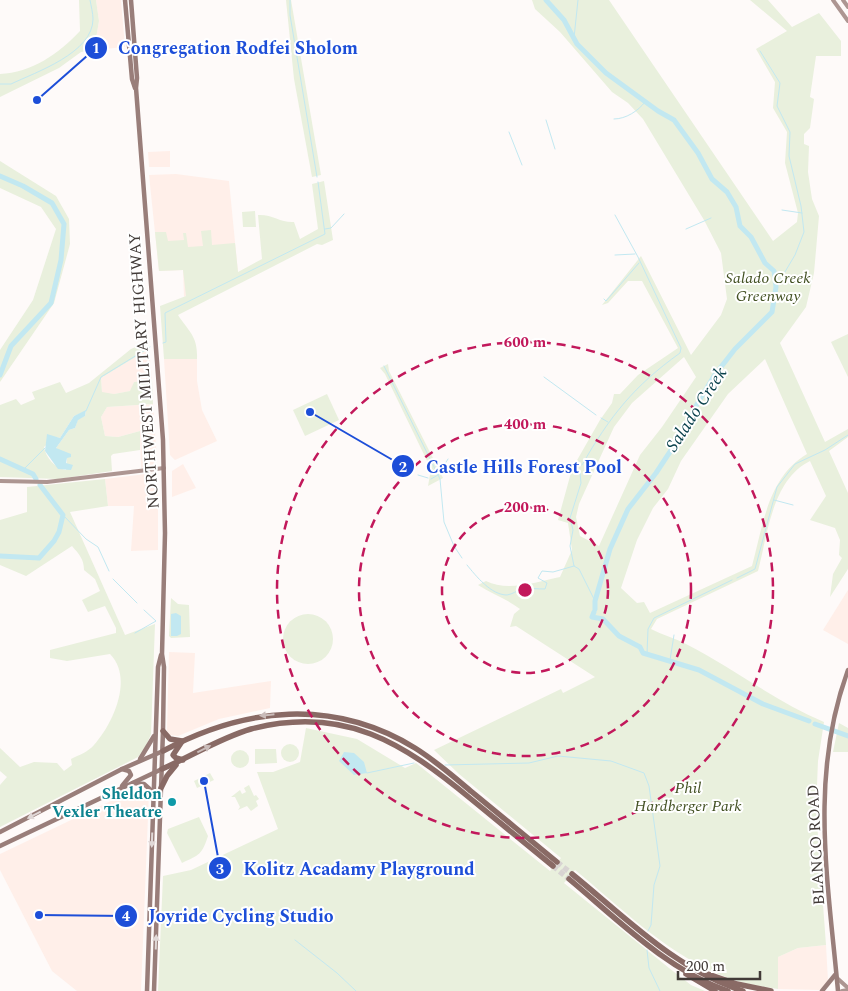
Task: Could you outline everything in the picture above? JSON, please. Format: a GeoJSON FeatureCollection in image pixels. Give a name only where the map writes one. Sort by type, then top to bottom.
{"type":"FeatureCollection","features":[{"type":"Feature","properties":{"kind":"highway"},"geometry":{"type":"LineString","coordinates":[[162,769],[233,735],[280,724],[316,722],[356,729],[388,741],[424,761],[555,864],[423,754],[397,738],[367,726],[316,715],[270,715],[226,724],[182,741],[163,751]]}},
{"type":"Feature","properties":{"kind":"highway"},"geometry":{"type":"LineString","coordinates":[[163,731],[170,739],[182,741]]}},
{"type":"Feature","properties":{"kind":"highway"},"geometry":{"type":"LineString","coordinates":[[180,761],[173,754],[182,741]]}},
{"type":"Feature","properties":{"kind":"highway"},"geometry":{"type":"LineString","coordinates":[[161,788],[166,776],[180,761]]}},
{"type":"Feature","properties":{"kind":"highway"},"geometry":{"type":"LineString","coordinates":[[715,991],[680,970],[571,877],[675,958],[708,977],[742,991]]}},
{"type":"Feature","properties":{"kind":"highway"},"geometry":{"type":"LineString","coordinates":[[665,957],[694,975],[728,991]]}},
{"type":"Feature","properties":{"kind":"highway"},"geometry":{"type":"LineString","coordinates":[[675,958],[723,980],[771,991]]}},
{"type":"Feature","properties":{"kind":"main road","name":"NORTHWEST MILITARY HIGHWAY"},"geometry":{"type":"LineString","coordinates":[[126,0],[132,79],[136,88]]}},
{"type":"Feature","properties":{"kind":"main road","name":"NORTHWEST MILITARY HIGHWAY"},"geometry":{"type":"LineString","coordinates":[[131,0],[164,468],[165,552],[162,654],[158,688],[153,792],[148,991]]}},
{"type":"Feature","properties":{"kind":"main road","name":"NORTHWEST MILITARY HIGHWAY"},"geometry":{"type":"LineString","coordinates":[[154,991],[163,751],[164,667],[162,654]]}},
{"type":"Feature","properties":{"kind":"main road","name":"BLANCO ROAD"},"geometry":{"type":"LineString","coordinates":[[838,991],[823,810],[826,758],[833,718],[848,670]]}},
{"type":"Feature","properties":{"kind":"main road"},"geometry":{"type":"LineString","coordinates":[[158,688],[160,698],[164,700]]}},
{"type":"Feature","properties":{"kind":"main road"},"geometry":{"type":"LineString","coordinates":[[140,760],[156,732]]}},
{"type":"Feature","properties":{"kind":"main road"},"geometry":{"type":"LineString","coordinates":[[0,832],[140,760],[163,751]]}},
{"type":"Feature","properties":{"kind":"main road"},"geometry":{"type":"LineString","coordinates":[[119,789],[131,775],[129,771],[122,769]]}},
{"type":"Feature","properties":{"kind":"main road"},"geometry":{"type":"LineString","coordinates":[[0,846],[162,769]]}},
{"type":"Feature","properties":{"kind":"main road"},"geometry":{"type":"LineString","coordinates":[[130,783],[144,784],[153,792]]}},
{"type":"Feature","properties":{"kind":"main road"},"geometry":{"type":"LineString","coordinates":[[822,991],[836,976]]}},
{"type":"Feature","properties":{"kind":"street"},"geometry":{"type":"LineString","coordinates":[[833,0],[848,21]]}},
{"type":"Feature","properties":{"kind":"street"},"geometry":{"type":"LineString","coordinates":[[843,0],[848,7]]}},
{"type":"Feature","properties":{"kind":"street"},"geometry":{"type":"LineString","coordinates":[[0,481],[47,482],[164,468]]}},
{"type":"Feature","properties":{"kind":"street"},"geometry":{"type":"LineString","coordinates":[[836,976],[848,989],[842,991]]}},
{"type":"Feature","properties":{"kind":"shaded area"},"geometry":{"type":"Polygon","coordinates":[[[96,0],[121,0],[125,47],[94,50],[99,21],[96,0]]]}},
{"type":"Feature","properties":{"kind":"shaded area"},"geometry":{"type":"Polygon","coordinates":[[[170,151],[170,167],[149,167],[148,152],[170,151]]]}},
{"type":"Feature","properties":{"kind":"shaded area"},"geometry":{"type":"Polygon","coordinates":[[[176,174],[229,181],[238,272],[184,297],[183,270],[159,271],[149,175],[176,174]]]}},
{"type":"Feature","properties":{"kind":"shaded area"},"geometry":{"type":"Polygon","coordinates":[[[149,349],[152,380],[134,382],[131,391],[114,394],[102,393],[101,378],[149,349]]]}},
{"type":"Feature","properties":{"kind":"shaded area"},"geometry":{"type":"Polygon","coordinates":[[[164,359],[197,359],[197,381],[202,410],[217,441],[175,460],[170,455],[164,359]]]}},
{"type":"Feature","properties":{"kind":"shaded area"},"geometry":{"type":"Polygon","coordinates":[[[153,404],[157,460],[152,465],[141,468],[140,431],[118,437],[105,436],[101,417],[107,407],[153,404]]]}},
{"type":"Feature","properties":{"kind":"shaded area"},"geometry":{"type":"Polygon","coordinates":[[[183,464],[196,488],[172,497],[172,471],[183,464]]]}},
{"type":"Feature","properties":{"kind":"shaded area"},"geometry":{"type":"Polygon","coordinates":[[[154,473],[158,475],[158,550],[131,551],[134,506],[108,506],[105,479],[154,473]]]}},
{"type":"Feature","properties":{"kind":"shaded area"},"geometry":{"type":"Polygon","coordinates":[[[848,590],[848,644],[823,630],[848,590]]]}},
{"type":"Feature","properties":{"kind":"shaded area"},"geometry":{"type":"Polygon","coordinates":[[[169,652],[195,653],[193,693],[271,681],[270,708],[219,719],[178,736],[170,735],[167,731],[169,652]]]}},
{"type":"Feature","properties":{"kind":"shaded area"},"geometry":{"type":"Polygon","coordinates":[[[140,787],[149,792],[141,991],[77,991],[52,971],[0,870],[0,854],[140,787]]]}},
{"type":"Feature","properties":{"kind":"shaded area"},"geometry":{"type":"Polygon","coordinates":[[[826,945],[828,981],[820,990],[778,989],[778,957],[798,948],[826,945]]]}},
{"type":"Feature","properties":{"kind":"green space"},"geometry":{"type":"Polygon","coordinates":[[[79,0],[96,0],[99,21],[94,50],[81,52],[59,68],[0,97],[0,74],[12,73],[34,66],[54,54],[80,31],[79,0]]]}},
{"type":"Feature","properties":{"kind":"green space"},"geometry":{"type":"Polygon","coordinates":[[[286,0],[291,0],[321,175],[312,177],[294,79],[286,0]]]}},
{"type":"Feature","properties":{"kind":"green space","name":"Phil Hardberger Park"},"geometry":{"type":"Polygon","coordinates":[[[532,0],[609,0],[773,241],[797,222],[798,213],[785,163],[787,132],[773,108],[775,82],[756,49],[787,31],[750,0],[768,0],[792,27],[819,13],[841,41],[841,56],[816,56],[810,97],[814,99],[810,128],[804,134],[804,144],[809,146],[808,172],[812,199],[819,216],[814,273],[806,307],[780,343],[825,442],[848,429],[848,437],[829,451],[848,493],[848,569],[830,597],[833,574],[842,558],[839,555],[840,540],[835,528],[810,520],[826,496],[810,461],[797,470],[779,494],[758,571],[657,619],[651,629],[686,644],[788,704],[824,722],[818,761],[816,809],[826,945],[798,948],[778,957],[778,989],[739,981],[716,973],[660,940],[575,870],[564,883],[691,985],[705,991],[158,991],[163,876],[191,870],[278,829],[257,772],[273,772],[300,762],[306,728],[357,739],[405,768],[416,763],[550,871],[561,858],[459,774],[434,750],[561,689],[563,693],[595,677],[516,626],[510,627],[514,614],[520,609],[478,585],[486,581],[503,586],[513,586],[560,577],[572,550],[568,523],[558,520],[572,469],[612,403],[614,394],[620,394],[638,375],[678,348],[642,281],[628,281],[608,303],[602,305],[641,256],[691,355],[721,315],[727,299],[721,253],[704,220],[643,119],[628,103],[612,92],[560,32],[535,9],[532,0]],[[684,357],[632,403],[614,427],[579,504],[576,517],[580,536],[599,546],[640,455],[662,427],[696,377],[684,357]],[[765,359],[728,394],[681,461],[668,489],[653,508],[637,540],[621,588],[637,603],[644,602],[650,613],[752,566],[764,519],[775,489],[794,464],[807,454],[765,359]]]}},
{"type":"Feature","properties":{"kind":"green space"},"geometry":{"type":"Polygon","coordinates":[[[0,161],[56,196],[69,219],[70,244],[54,303],[0,382],[0,350],[33,300],[56,229],[41,207],[0,188],[0,161]]]}},
{"type":"Feature","properties":{"kind":"green space"},"geometry":{"type":"Polygon","coordinates":[[[324,181],[333,240],[322,245],[317,244],[178,315],[194,339],[197,359],[164,359],[160,306],[186,296],[183,270],[159,271],[155,232],[166,232],[168,241],[184,240],[183,233],[186,233],[188,247],[203,246],[201,231],[211,230],[212,245],[235,243],[238,272],[262,259],[258,215],[294,222],[300,239],[318,229],[312,184],[324,181]]]}},
{"type":"Feature","properties":{"kind":"green space"},"geometry":{"type":"Polygon","coordinates":[[[255,211],[256,227],[243,227],[242,212],[255,211]]]}},
{"type":"Feature","properties":{"kind":"green space"},"geometry":{"type":"Polygon","coordinates":[[[848,334],[848,377],[831,342],[848,334]]]}},
{"type":"Feature","properties":{"kind":"green space"},"geometry":{"type":"Polygon","coordinates":[[[149,341],[149,349],[101,378],[102,392],[114,394],[130,391],[134,382],[152,380],[153,404],[107,407],[101,417],[105,436],[118,437],[140,431],[140,450],[113,454],[111,456],[112,471],[58,479],[0,477],[0,405],[16,399],[21,405],[35,399],[32,392],[60,382],[66,393],[89,383],[131,349],[149,341]],[[86,411],[74,416],[60,438],[55,437],[44,447],[49,459],[58,467],[66,470],[67,458],[56,448],[69,430],[75,428],[78,419],[85,416],[86,411]]]}},
{"type":"Feature","properties":{"kind":"green space"},"geometry":{"type":"Polygon","coordinates":[[[388,364],[389,371],[443,478],[428,486],[431,469],[385,374],[380,368],[388,364]]]}},
{"type":"Feature","properties":{"kind":"green space"},"geometry":{"type":"Polygon","coordinates":[[[327,394],[339,420],[305,436],[293,410],[327,394]]]}},
{"type":"Feature","properties":{"kind":"green space"},"geometry":{"type":"Polygon","coordinates":[[[105,479],[108,506],[70,512],[125,635],[155,624],[151,734],[146,746],[138,757],[0,827],[0,785],[7,777],[0,771],[0,748],[20,767],[34,762],[57,763],[64,771],[72,765],[71,759],[89,750],[94,745],[108,725],[118,701],[120,675],[117,664],[110,654],[67,661],[50,658],[50,650],[116,633],[116,628],[105,606],[88,612],[82,600],[100,591],[95,579],[84,570],[79,554],[72,546],[26,576],[0,565],[0,520],[27,512],[27,487],[105,479]]]}},
{"type":"Feature","properties":{"kind":"green space"},"geometry":{"type":"Polygon","coordinates":[[[171,598],[178,604],[189,605],[190,637],[171,638],[169,636],[171,598]]]}},
{"type":"Feature","properties":{"kind":"green space"},"geometry":{"type":"Polygon","coordinates":[[[303,614],[313,614],[326,621],[333,634],[333,644],[326,657],[313,664],[303,664],[294,660],[287,653],[283,644],[283,634],[287,625],[294,618],[303,614]]]}},
{"type":"Feature","properties":{"kind":"green space"},"geometry":{"type":"Polygon","coordinates":[[[839,723],[848,728],[848,752],[833,752],[839,723]]]}},
{"type":"Feature","properties":{"kind":"green space"},"geometry":{"type":"Polygon","coordinates":[[[290,744],[296,747],[299,753],[296,759],[290,762],[284,759],[281,753],[284,747],[290,744]]]}},
{"type":"Feature","properties":{"kind":"green space"},"geometry":{"type":"Polygon","coordinates":[[[255,749],[276,749],[277,763],[255,764],[255,749]]]}},
{"type":"Feature","properties":{"kind":"green space"},"geometry":{"type":"Polygon","coordinates":[[[240,750],[246,753],[249,759],[246,765],[240,768],[234,765],[231,759],[234,753],[240,750]]]}},
{"type":"Feature","properties":{"kind":"green space"},"geometry":{"type":"Polygon","coordinates":[[[210,773],[214,780],[197,788],[194,781],[210,773]]]}},
{"type":"Feature","properties":{"kind":"green space"},"geometry":{"type":"Polygon","coordinates":[[[249,785],[254,796],[256,795],[259,799],[256,801],[258,806],[251,811],[247,806],[238,810],[240,807],[235,797],[231,797],[240,790],[242,794],[246,792],[244,788],[249,785]]]}},
{"type":"Feature","properties":{"kind":"green space"},"geometry":{"type":"Polygon","coordinates":[[[199,817],[208,836],[206,842],[199,854],[182,863],[167,833],[168,829],[199,817]]]}},
{"type":"Feature","properties":{"kind":"water"},"geometry":{"type":"Polygon","coordinates":[[[86,410],[85,416],[78,420],[75,428],[69,430],[56,448],[71,454],[71,457],[67,458],[66,463],[73,465],[71,470],[58,469],[45,451],[47,434],[60,438],[74,416],[86,410]]]}},
{"type":"Feature","properties":{"kind":"water"},"geometry":{"type":"Polygon","coordinates":[[[176,613],[181,616],[181,634],[171,636],[171,614],[176,613]]]}},
{"type":"Feature","properties":{"kind":"water"},"geometry":{"type":"Polygon","coordinates":[[[344,752],[354,753],[364,762],[367,773],[354,775],[339,761],[344,752]]]}},
{"type":"Feature","properties":{"kind":"waterway"},"geometry":{"type":"LineString","coordinates":[[0,84],[11,84],[48,67],[74,51],[84,42],[91,31],[93,19],[90,0]]}},
{"type":"Feature","properties":{"kind":"waterway"},"geometry":{"type":"LineString","coordinates":[[290,0],[290,15],[317,177]]}},
{"type":"Feature","properties":{"kind":"waterway","name":"Salado Creek"},"geometry":{"type":"LineString","coordinates":[[546,0],[564,20],[577,44],[606,73],[658,111],[674,120],[698,153],[712,179],[727,192],[736,207],[740,226],[751,237],[765,263],[774,271],[776,287],[772,312],[735,349],[714,376],[685,429],[656,473],[628,509],[610,549],[595,601],[595,609]]}},
{"type":"Feature","properties":{"kind":"waterway"},"geometry":{"type":"LineString","coordinates":[[574,38],[578,0]]}},
{"type":"Feature","properties":{"kind":"waterway"},"geometry":{"type":"LineString","coordinates":[[760,51],[780,83],[777,106],[790,132],[789,156],[801,206],[804,232],[795,255],[776,287]]}},
{"type":"Feature","properties":{"kind":"waterway"},"geometry":{"type":"LineString","coordinates":[[614,119],[623,118],[631,114],[645,102]]}},
{"type":"Feature","properties":{"kind":"waterway"},"geometry":{"type":"LineString","coordinates":[[546,120],[555,149]]}},
{"type":"Feature","properties":{"kind":"waterway"},"geometry":{"type":"LineString","coordinates":[[509,132],[522,165]]}},
{"type":"Feature","properties":{"kind":"waterway"},"geometry":{"type":"LineString","coordinates":[[0,176],[23,186],[52,203],[64,224],[61,260],[51,303],[11,346],[0,375]]}},
{"type":"Feature","properties":{"kind":"waterway"},"geometry":{"type":"LineString","coordinates":[[163,343],[166,342],[165,313],[325,234],[318,182]]}},
{"type":"Feature","properties":{"kind":"waterway"},"geometry":{"type":"LineString","coordinates":[[782,210],[802,213]]}},
{"type":"Feature","properties":{"kind":"waterway"},"geometry":{"type":"LineString","coordinates":[[325,229],[331,228],[344,214]]}},
{"type":"Feature","properties":{"kind":"waterway"},"geometry":{"type":"LineString","coordinates":[[582,465],[603,431],[624,403],[649,378],[680,353],[681,348],[638,257],[615,215]]}},
{"type":"Feature","properties":{"kind":"waterway"},"geometry":{"type":"LineString","coordinates":[[686,229],[711,218]]}},
{"type":"Feature","properties":{"kind":"waterway"},"geometry":{"type":"LineString","coordinates":[[615,255],[635,254]]}},
{"type":"Feature","properties":{"kind":"waterway"},"geometry":{"type":"LineString","coordinates":[[604,299],[606,301],[639,263]]}},
{"type":"Feature","properties":{"kind":"waterway"},"geometry":{"type":"LineString","coordinates":[[86,411],[101,377],[150,347]]}},
{"type":"Feature","properties":{"kind":"waterway"},"geometry":{"type":"LineString","coordinates":[[384,366],[440,479],[444,522],[454,546],[462,558]]}},
{"type":"Feature","properties":{"kind":"waterway"},"geometry":{"type":"LineString","coordinates":[[544,377],[596,415]]}},
{"type":"Feature","properties":{"kind":"waterway"},"geometry":{"type":"LineString","coordinates":[[601,418],[608,422]]}},
{"type":"Feature","properties":{"kind":"waterway"},"geometry":{"type":"LineString","coordinates":[[737,578],[755,569],[777,487],[795,464],[825,450],[848,435]]}},
{"type":"Feature","properties":{"kind":"waterway"},"geometry":{"type":"LineString","coordinates":[[24,469],[45,448]]}},
{"type":"Feature","properties":{"kind":"waterway"},"geometry":{"type":"LineString","coordinates":[[0,459],[33,474],[36,479]]}},
{"type":"Feature","properties":{"kind":"waterway"},"geometry":{"type":"LineString","coordinates":[[431,479],[438,475],[448,459]]}},
{"type":"Feature","properties":{"kind":"waterway"},"geometry":{"type":"LineString","coordinates":[[580,473],[581,483],[570,518],[573,530],[570,546],[574,566],[579,569],[595,601]]}},
{"type":"Feature","properties":{"kind":"waterway"},"geometry":{"type":"LineString","coordinates":[[418,475],[428,478]]}},
{"type":"Feature","properties":{"kind":"waterway"},"geometry":{"type":"LineString","coordinates":[[0,556],[39,558],[54,541],[59,532],[63,515],[40,485]]}},
{"type":"Feature","properties":{"kind":"waterway"},"geometry":{"type":"LineString","coordinates":[[774,500],[793,505]]}},
{"type":"Feature","properties":{"kind":"waterway"},"geometry":{"type":"LineString","coordinates":[[63,515],[86,539],[98,547],[109,571]]}},
{"type":"Feature","properties":{"kind":"waterway"},"geometry":{"type":"LineString","coordinates":[[467,565],[479,579],[495,592],[507,595],[522,589],[545,589],[547,583],[538,578],[542,571],[553,572],[574,566]]}},
{"type":"Feature","properties":{"kind":"waterway"},"geometry":{"type":"LineString","coordinates":[[113,579],[137,603]]}},
{"type":"Feature","properties":{"kind":"waterway"},"geometry":{"type":"LineString","coordinates":[[647,654],[648,629],[654,618],[732,580]]}},
{"type":"Feature","properties":{"kind":"waterway"},"geometry":{"type":"LineString","coordinates":[[135,633],[156,621],[144,610]]}},
{"type":"Feature","properties":{"kind":"waterway","name":"Salado Creek"},"geometry":{"type":"LineString","coordinates":[[594,612],[592,617],[603,619],[619,636],[640,647],[643,653],[699,670],[763,704],[809,721]]}},
{"type":"Feature","properties":{"kind":"waterway"},"geometry":{"type":"LineString","coordinates":[[670,660],[674,635]]}},
{"type":"Feature","properties":{"kind":"waterway","name":"Salado Creek"},"geometry":{"type":"LineString","coordinates":[[815,724],[848,736]]}},
{"type":"Feature","properties":{"kind":"waterway"},"geometry":{"type":"LineString","coordinates":[[445,765],[529,763],[558,756],[611,761],[644,773],[649,786],[660,866],[654,885],[651,925],[648,931]]}},
{"type":"Feature","properties":{"kind":"waterway"},"geometry":{"type":"LineString","coordinates":[[367,773],[414,763]]}},
{"type":"Feature","properties":{"kind":"waterway"},"geometry":{"type":"LineString","coordinates":[[295,940],[337,973],[356,991]]}},
{"type":"Feature","properties":{"kind":"waterway"},"geometry":{"type":"LineString","coordinates":[[647,950],[649,968],[660,991]]}},
{"type":"Feature","properties":{"kind":"tunnel"},"geometry":{"type":"LineString","coordinates":[[557,862],[572,874]]}},
{"type":"Feature","properties":{"kind":"tunnel"},"geometry":{"type":"LineString","coordinates":[[553,866],[569,879]]}},
{"type":"Feature","properties":{"kind":"place","name":"Congregation Rodfei Sholom"},"geometry":{"type":"Point","coordinates":[37,100]}},
{"type":"Feature","properties":{"kind":"place","name":"Castle Hills Forest Pool"},"geometry":{"type":"Point","coordinates":[310,412]}},
{"type":"Feature","properties":{"kind":"place","name":"Kolitz Acadamy Playground"},"geometry":{"type":"Point","coordinates":[204,781]}},
{"type":"Feature","properties":{"kind":"place","name":"Sheldon Vexler Theatre"},"geometry":{"type":"Point","coordinates":[172,802]}},
{"type":"Feature","properties":{"kind":"place","name":"Joyride Cycling Studio"},"geometry":{"type":"Point","coordinates":[39,915]}},
{"type":"Feature","properties":{"kind":"park label","name":"Salado Creek Greenway"},"geometry":{"type":"Point","coordinates":[768,286]}}]}
